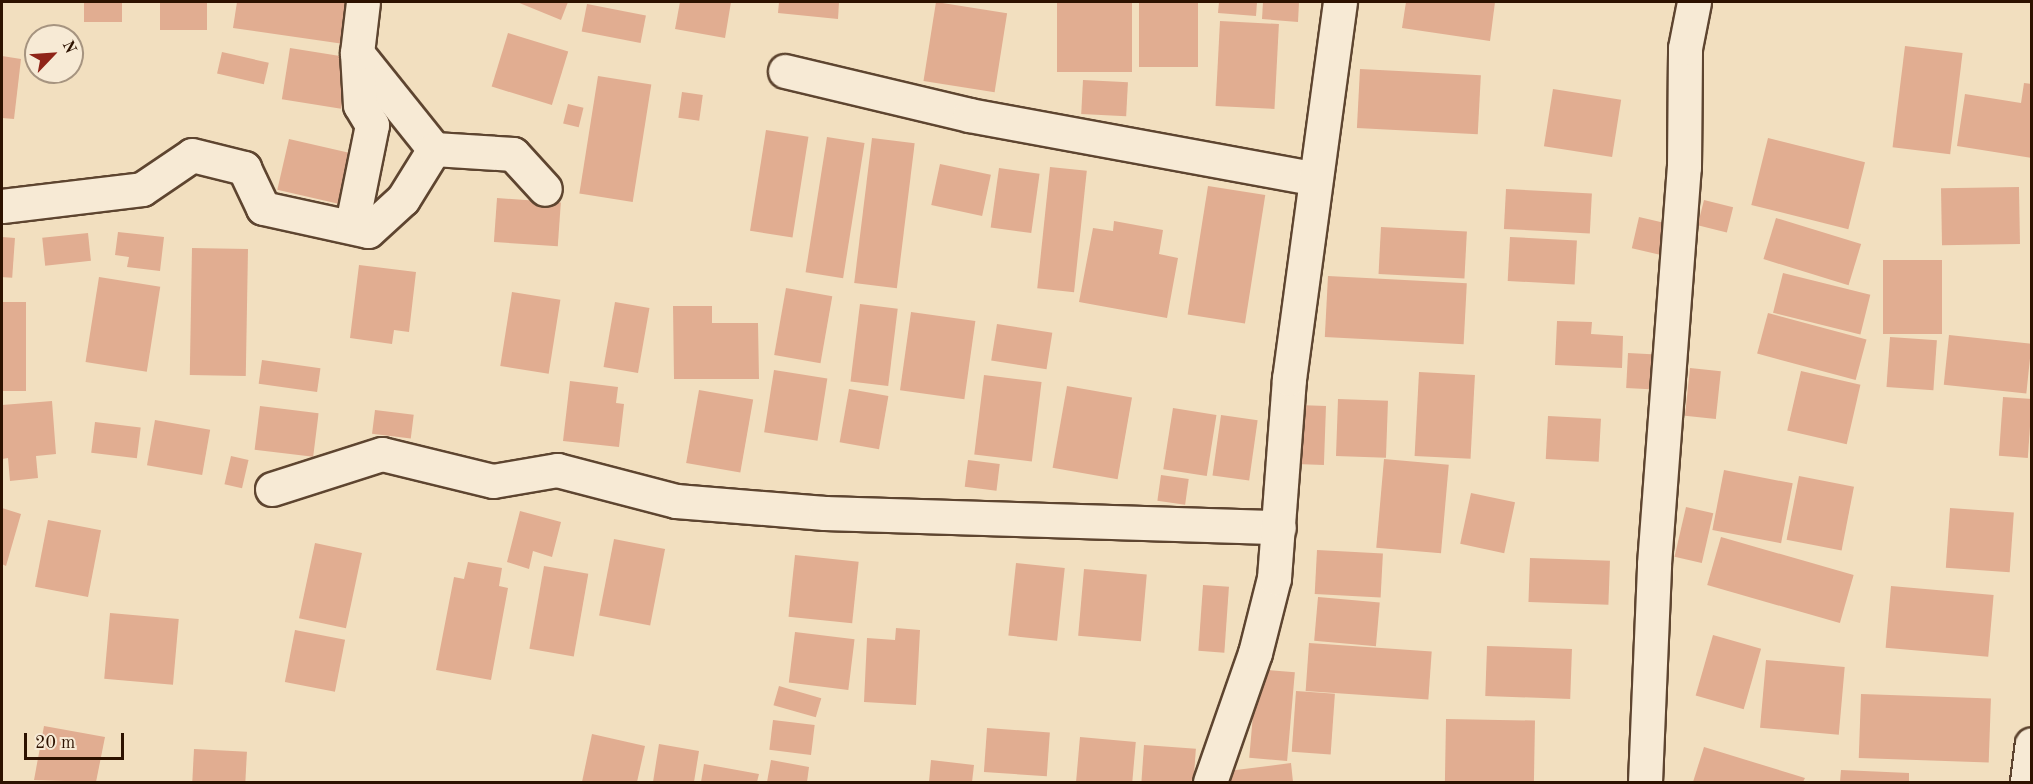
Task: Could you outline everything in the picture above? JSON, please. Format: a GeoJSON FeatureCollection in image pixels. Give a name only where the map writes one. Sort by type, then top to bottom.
{"type":"FeatureCollection","features":[{"type":"Feature","properties":{"kind":"street"},"geometry":{"type":"LineString","coordinates":[[352,224],[372,125],[360,105],[357,53],[363,2]]}},
{"type":"Feature","properties":{"kind":"street"},"geometry":{"type":"LineString","coordinates":[[1210,783],[1255,653],[1274,578],[1288,379],[1312,178],[1340,2]]}},
{"type":"Feature","properties":{"kind":"street"},"geometry":{"type":"LineString","coordinates":[[1645,783],[1654,564],[1684,167],[1684,48],[1694,2]]}},
{"type":"Feature","properties":{"kind":"street"},"geometry":{"type":"LineString","coordinates":[[357,53],[434,148],[513,154],[544,189]]}},
{"type":"Feature","properties":{"kind":"street"},"geometry":{"type":"LineString","coordinates":[[785,71],[969,115],[1312,178]]}},
{"type":"Feature","properties":{"kind":"street"},"geometry":{"type":"LineString","coordinates":[[2,206],[142,189],[192,155],[208,155],[244,168],[263,208],[352,224],[368,231],[403,199],[434,148]]}},
{"type":"Feature","properties":{"kind":"street"},"geometry":{"type":"LineString","coordinates":[[272,489],[382,454],[493,481],[557,470],[676,501],[825,513],[1279,527]]}},
{"type":"Feature","properties":{"kind":"street"},"geometry":{"type":"LineString","coordinates":[[2027,783],[2031,744]]}},
{"type":"Feature","properties":{"kind":"building"},"geometry":{"type":"Polygon","coordinates":[[[84,2],[122,2],[122,22],[84,22],[84,2]]]}},
{"type":"Feature","properties":{"kind":"building"},"geometry":{"type":"Polygon","coordinates":[[[160,2],[207,2],[207,30],[160,30],[160,2]]]}},
{"type":"Feature","properties":{"kind":"building"},"geometry":{"type":"Polygon","coordinates":[[[237,2],[351,2],[344,44],[233,28],[237,2]]]}},
{"type":"Feature","properties":{"kind":"building"},"geometry":{"type":"Polygon","coordinates":[[[517,2],[568,2],[561,20],[517,2]]]}},
{"type":"Feature","properties":{"kind":"building"},"geometry":{"type":"Polygon","coordinates":[[[680,2],[731,2],[725,38],[675,29],[680,2]]]}},
{"type":"Feature","properties":{"kind":"building"},"geometry":{"type":"Polygon","coordinates":[[[779,2],[839,2],[838,19],[778,13],[779,2]]]}},
{"type":"Feature","properties":{"kind":"building"},"geometry":{"type":"Polygon","coordinates":[[[936,2],[1007,13],[995,92],[923,81],[936,2]]]}},
{"type":"Feature","properties":{"kind":"building"},"geometry":{"type":"Polygon","coordinates":[[[1057,2],[1132,2],[1132,72],[1057,72],[1057,2]]]}},
{"type":"Feature","properties":{"kind":"building"},"geometry":{"type":"Polygon","coordinates":[[[1139,2],[1198,2],[1198,67],[1139,67],[1139,2]]]}},
{"type":"Feature","properties":{"kind":"building"},"geometry":{"type":"Polygon","coordinates":[[[1219,2],[1257,2],[1256,16],[1218,13],[1219,2]]]}},
{"type":"Feature","properties":{"kind":"building"},"geometry":{"type":"Polygon","coordinates":[[[1263,2],[1299,2],[1298,22],[1262,19],[1263,2]]]}},
{"type":"Feature","properties":{"kind":"building"},"geometry":{"type":"Polygon","coordinates":[[[1406,2],[1495,2],[1490,41],[1402,28],[1406,2]]]}},
{"type":"Feature","properties":{"kind":"building"},"geometry":{"type":"Polygon","coordinates":[[[587,4],[646,15],[641,43],[582,31],[587,4]]]}},
{"type":"Feature","properties":{"kind":"building"},"geometry":{"type":"Polygon","coordinates":[[[1220,21],[1279,24],[1274,109],[1216,106],[1220,21]]]}},
{"type":"Feature","properties":{"kind":"building"},"geometry":{"type":"Polygon","coordinates":[[[508,33],[568,51],[552,105],[492,87],[508,33]]]}},
{"type":"Feature","properties":{"kind":"building"},"geometry":{"type":"Polygon","coordinates":[[[1905,46],[1963,53],[1950,154],[1893,147],[1905,46]]]}},
{"type":"Feature","properties":{"kind":"building"},"geometry":{"type":"Polygon","coordinates":[[[290,48],[349,57],[341,109],[282,99],[290,48]]]}},
{"type":"Feature","properties":{"kind":"building"},"geometry":{"type":"Polygon","coordinates":[[[222,52],[269,63],[264,84],[217,73],[222,52]]]}},
{"type":"Feature","properties":{"kind":"building"},"geometry":{"type":"Polygon","coordinates":[[[2,56],[21,59],[14,119],[2,118],[2,56]]]}},
{"type":"Feature","properties":{"kind":"building"},"geometry":{"type":"Polygon","coordinates":[[[1360,69],[1481,75],[1478,134],[1357,128],[1360,69]]]}},
{"type":"Feature","properties":{"kind":"building"},"geometry":{"type":"Polygon","coordinates":[[[598,76],[651,84],[633,202],[579,194],[598,76]]]}},
{"type":"Feature","properties":{"kind":"building"},"geometry":{"type":"Polygon","coordinates":[[[1083,80],[1128,82],[1126,116],[1081,114],[1083,80]]]}},
{"type":"Feature","properties":{"kind":"building"},"geometry":{"type":"Polygon","coordinates":[[[2024,83],[2032,84],[2032,158],[1957,146],[1965,94],[2021,103],[2024,83]]]}},
{"type":"Feature","properties":{"kind":"building"},"geometry":{"type":"Polygon","coordinates":[[[1553,89],[1621,100],[1612,157],[1544,146],[1553,89]]]}},
{"type":"Feature","properties":{"kind":"building"},"geometry":{"type":"Polygon","coordinates":[[[682,92],[703,95],[699,121],[678,118],[682,92]]]}},
{"type":"Feature","properties":{"kind":"building"},"geometry":{"type":"Polygon","coordinates":[[[568,104],[584,108],[579,127],[563,123],[568,104]]]}},
{"type":"Feature","properties":{"kind":"building"},"geometry":{"type":"Polygon","coordinates":[[[766,130],[808,137],[793,237],[750,231],[766,130]]]}},
{"type":"Feature","properties":{"kind":"building"},"geometry":{"type":"Polygon","coordinates":[[[827,137],[865,143],[843,278],[806,272],[827,137]]]}},
{"type":"Feature","properties":{"kind":"building"},"geometry":{"type":"Polygon","coordinates":[[[872,138],[915,143],[897,288],[854,283],[872,138]]]}},
{"type":"Feature","properties":{"kind":"building"},"geometry":{"type":"Polygon","coordinates":[[[1768,138],[1865,162],[1848,229],[1751,205],[1768,138]]]}},
{"type":"Feature","properties":{"kind":"building"},"geometry":{"type":"Polygon","coordinates":[[[289,139],[353,154],[342,205],[277,190],[289,139]]]}},
{"type":"Feature","properties":{"kind":"building"},"geometry":{"type":"Polygon","coordinates":[[[940,164],[991,175],[982,216],[931,205],[940,164]]]}},
{"type":"Feature","properties":{"kind":"building"},"geometry":{"type":"Polygon","coordinates":[[[1050,167],[1087,171],[1074,292],[1037,288],[1050,167]]]}},
{"type":"Feature","properties":{"kind":"building"},"geometry":{"type":"Polygon","coordinates":[[[999,168],[1040,174],[1031,233],[991,227],[999,168]]]}},
{"type":"Feature","properties":{"kind":"building"},"geometry":{"type":"Polygon","coordinates":[[[1208,186],[1265,195],[1245,323],[1188,314],[1208,186]]]}},
{"type":"Feature","properties":{"kind":"building"},"geometry":{"type":"Polygon","coordinates":[[[2019,187],[2020,244],[1942,245],[1941,188],[2019,187]]]}},
{"type":"Feature","properties":{"kind":"building"},"geometry":{"type":"Polygon","coordinates":[[[1506,189],[1592,194],[1590,233],[1504,229],[1506,189]]]}},
{"type":"Feature","properties":{"kind":"building"},"geometry":{"type":"Polygon","coordinates":[[[497,198],[561,202],[558,246],[494,242],[497,198]]]}},
{"type":"Feature","properties":{"kind":"building"},"geometry":{"type":"Polygon","coordinates":[[[1704,200],[1733,207],[1727,232],[1698,225],[1704,200]]]}},
{"type":"Feature","properties":{"kind":"building"},"geometry":{"type":"Polygon","coordinates":[[[1639,217],[1669,224],[1662,255],[1632,248],[1639,217]]]}},
{"type":"Feature","properties":{"kind":"building"},"geometry":{"type":"Polygon","coordinates":[[[1776,218],[1861,244],[1849,285],[1763,259],[1776,218]]]}},
{"type":"Feature","properties":{"kind":"building"},"geometry":{"type":"Polygon","coordinates":[[[1114,221],[1163,230],[1159,254],[1178,258],[1167,318],[1079,302],[1093,228],[1113,231],[1114,221]]]}},
{"type":"Feature","properties":{"kind":"building"},"geometry":{"type":"Polygon","coordinates":[[[1381,227],[1467,232],[1464,278],[1379,274],[1381,227]]]}},
{"type":"Feature","properties":{"kind":"building"},"geometry":{"type":"Polygon","coordinates":[[[118,232],[164,237],[160,271],[127,267],[129,257],[115,255],[118,232]]]}},
{"type":"Feature","properties":{"kind":"building"},"geometry":{"type":"Polygon","coordinates":[[[88,233],[91,261],[45,266],[42,238],[88,233]]]}},
{"type":"Feature","properties":{"kind":"building"},"geometry":{"type":"Polygon","coordinates":[[[2,237],[15,238],[12,278],[2,277],[2,237]]]}},
{"type":"Feature","properties":{"kind":"building"},"geometry":{"type":"Polygon","coordinates":[[[1510,237],[1577,241],[1575,284],[1508,281],[1510,237]]]}},
{"type":"Feature","properties":{"kind":"building"},"geometry":{"type":"Polygon","coordinates":[[[192,248],[248,249],[246,376],[190,375],[192,248]]]}},
{"type":"Feature","properties":{"kind":"building"},"geometry":{"type":"Polygon","coordinates":[[[1883,260],[1942,260],[1942,334],[1883,334],[1883,260]]]}},
{"type":"Feature","properties":{"kind":"building"},"geometry":{"type":"Polygon","coordinates":[[[359,265],[416,272],[409,332],[394,330],[392,344],[350,338],[359,265]]]}},
{"type":"Feature","properties":{"kind":"building"},"geometry":{"type":"Polygon","coordinates":[[[1783,273],[1870,295],[1860,335],[1773,313],[1783,273]]]}},
{"type":"Feature","properties":{"kind":"building"},"geometry":{"type":"Polygon","coordinates":[[[1328,276],[1467,283],[1464,344],[1325,337],[1328,276]]]}},
{"type":"Feature","properties":{"kind":"building"},"geometry":{"type":"Polygon","coordinates":[[[99,277],[160,287],[147,372],[86,362],[99,277]]]}},
{"type":"Feature","properties":{"kind":"building"},"geometry":{"type":"Polygon","coordinates":[[[786,288],[832,296],[820,363],[774,355],[786,288]]]}},
{"type":"Feature","properties":{"kind":"building"},"geometry":{"type":"Polygon","coordinates":[[[512,292],[560,300],[549,374],[500,366],[512,292]]]}},
{"type":"Feature","properties":{"kind":"building"},"geometry":{"type":"Polygon","coordinates":[[[2,302],[26,302],[26,391],[2,391],[2,302]]]}},
{"type":"Feature","properties":{"kind":"building"},"geometry":{"type":"Polygon","coordinates":[[[615,302],[649,308],[638,373],[604,367],[615,302]]]}},
{"type":"Feature","properties":{"kind":"building"},"geometry":{"type":"Polygon","coordinates":[[[860,304],[898,309],[888,386],[850,381],[860,304]]]}},
{"type":"Feature","properties":{"kind":"building"},"geometry":{"type":"Polygon","coordinates":[[[673,306],[712,306],[712,323],[758,323],[759,379],[674,379],[673,306]]]}},
{"type":"Feature","properties":{"kind":"building"},"geometry":{"type":"Polygon","coordinates":[[[911,312],[975,321],[964,399],[900,390],[911,312]]]}},
{"type":"Feature","properties":{"kind":"building"},"geometry":{"type":"Polygon","coordinates":[[[1768,313],[1867,339],[1856,380],[1757,354],[1768,313]]]}},
{"type":"Feature","properties":{"kind":"building"},"geometry":{"type":"Polygon","coordinates":[[[1557,321],[1592,322],[1591,334],[1623,336],[1622,368],[1555,365],[1557,321]]]}},
{"type":"Feature","properties":{"kind":"building"},"geometry":{"type":"Polygon","coordinates":[[[997,324],[1052,333],[1047,369],[991,361],[997,324]]]}},
{"type":"Feature","properties":{"kind":"building"},"geometry":{"type":"Polygon","coordinates":[[[1949,335],[2032,344],[2026,393],[1944,385],[1949,335]]]}},
{"type":"Feature","properties":{"kind":"building"},"geometry":{"type":"Polygon","coordinates":[[[1890,337],[1937,340],[1933,390],[1887,387],[1890,337]]]}},
{"type":"Feature","properties":{"kind":"building"},"geometry":{"type":"Polygon","coordinates":[[[1628,353],[1661,355],[1659,390],[1626,388],[1628,353]]]}},
{"type":"Feature","properties":{"kind":"building"},"geometry":{"type":"Polygon","coordinates":[[[262,360],[320,368],[317,392],[259,384],[262,360]]]}},
{"type":"Feature","properties":{"kind":"building"},"geometry":{"type":"Polygon","coordinates":[[[1690,368],[1721,371],[1716,419],[1685,416],[1690,368]]]}},
{"type":"Feature","properties":{"kind":"building"},"geometry":{"type":"Polygon","coordinates":[[[774,370],[827,378],[817,441],[764,432],[774,370]]]}},
{"type":"Feature","properties":{"kind":"building"},"geometry":{"type":"Polygon","coordinates":[[[1801,371],[1860,385],[1847,444],[1787,430],[1801,371]]]}},
{"type":"Feature","properties":{"kind":"building"},"geometry":{"type":"Polygon","coordinates":[[[1419,372],[1475,375],[1471,459],[1415,456],[1419,372]]]}},
{"type":"Feature","properties":{"kind":"building"},"geometry":{"type":"Polygon","coordinates":[[[984,375],[1042,382],[1032,461],[974,454],[984,375]]]}},
{"type":"Feature","properties":{"kind":"building"},"geometry":{"type":"Polygon","coordinates":[[[570,381],[618,387],[616,403],[624,404],[619,447],[563,441],[570,381]]]}},
{"type":"Feature","properties":{"kind":"building"},"geometry":{"type":"Polygon","coordinates":[[[1067,386],[1132,397],[1118,479],[1053,468],[1067,386]]]}},
{"type":"Feature","properties":{"kind":"building"},"geometry":{"type":"Polygon","coordinates":[[[849,389],[888,396],[879,449],[840,442],[849,389]]]}},
{"type":"Feature","properties":{"kind":"building"},"geometry":{"type":"Polygon","coordinates":[[[699,390],[753,400],[740,472],[686,463],[699,390]]]}},
{"type":"Feature","properties":{"kind":"building"},"geometry":{"type":"Polygon","coordinates":[[[2003,397],[2032,399],[2028,458],[1999,456],[2003,397]]]}},
{"type":"Feature","properties":{"kind":"building"},"geometry":{"type":"Polygon","coordinates":[[[1338,399],[1388,401],[1386,458],[1336,456],[1338,399]]]}},
{"type":"Feature","properties":{"kind":"building"},"geometry":{"type":"Polygon","coordinates":[[[52,401],[56,454],[36,456],[38,478],[10,481],[8,458],[2,459],[2,405],[52,401]]]}},
{"type":"Feature","properties":{"kind":"building"},"geometry":{"type":"Polygon","coordinates":[[[1298,405],[1326,406],[1324,465],[1296,464],[1298,405]]]}},
{"type":"Feature","properties":{"kind":"building"},"geometry":{"type":"Polygon","coordinates":[[[260,406],[319,413],[313,457],[255,450],[260,406]]]}},
{"type":"Feature","properties":{"kind":"building"},"geometry":{"type":"Polygon","coordinates":[[[1173,408],[1216,415],[1207,476],[1163,469],[1173,408]]]}},
{"type":"Feature","properties":{"kind":"building"},"geometry":{"type":"Polygon","coordinates":[[[375,410],[414,415],[411,439],[372,434],[375,410]]]}},
{"type":"Feature","properties":{"kind":"building"},"geometry":{"type":"Polygon","coordinates":[[[1221,415],[1258,420],[1249,481],[1213,475],[1221,415]]]}},
{"type":"Feature","properties":{"kind":"building"},"geometry":{"type":"Polygon","coordinates":[[[1548,416],[1601,419],[1599,462],[1546,459],[1548,416]]]}},
{"type":"Feature","properties":{"kind":"building"},"geometry":{"type":"Polygon","coordinates":[[[155,420],[210,430],[202,475],[147,465],[155,420]]]}},
{"type":"Feature","properties":{"kind":"building"},"geometry":{"type":"Polygon","coordinates":[[[95,422],[141,428],[137,458],[91,453],[95,422]]]}},
{"type":"Feature","properties":{"kind":"building"},"geometry":{"type":"Polygon","coordinates":[[[231,456],[249,460],[242,488],[224,484],[231,456]]]}},
{"type":"Feature","properties":{"kind":"building"},"geometry":{"type":"Polygon","coordinates":[[[1384,459],[1449,465],[1441,553],[1376,548],[1384,459]]]}},
{"type":"Feature","properties":{"kind":"building"},"geometry":{"type":"Polygon","coordinates":[[[968,460],[1000,464],[996,491],[965,487],[968,460]]]}},
{"type":"Feature","properties":{"kind":"building"},"geometry":{"type":"Polygon","coordinates":[[[1724,470],[1793,483],[1781,543],[1712,530],[1724,470]]]}},
{"type":"Feature","properties":{"kind":"building"},"geometry":{"type":"Polygon","coordinates":[[[1161,475],[1189,479],[1185,505],[1157,501],[1161,475]]]}},
{"type":"Feature","properties":{"kind":"building"},"geometry":{"type":"Polygon","coordinates":[[[1799,476],[1854,487],[1842,550],[1787,540],[1799,476]]]}},
{"type":"Feature","properties":{"kind":"building"},"geometry":{"type":"Polygon","coordinates":[[[1471,493],[1515,502],[1504,553],[1460,544],[1471,493]]]}},
{"type":"Feature","properties":{"kind":"building"},"geometry":{"type":"Polygon","coordinates":[[[1686,507],[1713,513],[1702,563],[1675,557],[1686,507]]]}},
{"type":"Feature","properties":{"kind":"building"},"geometry":{"type":"Polygon","coordinates":[[[2,508],[21,514],[6,566],[2,564],[2,508]]]}},
{"type":"Feature","properties":{"kind":"building"},"geometry":{"type":"Polygon","coordinates":[[[1950,508],[2014,512],[2010,572],[1946,568],[1950,508]]]}},
{"type":"Feature","properties":{"kind":"building"},"geometry":{"type":"Polygon","coordinates":[[[520,511],[561,522],[552,557],[533,551],[529,569],[507,562],[520,511]]]}},
{"type":"Feature","properties":{"kind":"building"},"geometry":{"type":"Polygon","coordinates":[[[48,520],[101,530],[88,597],[35,587],[48,520]]]}},
{"type":"Feature","properties":{"kind":"building"},"geometry":{"type":"Polygon","coordinates":[[[1721,537],[1854,575],[1840,623],[1707,585],[1721,537]]]}},
{"type":"Feature","properties":{"kind":"building"},"geometry":{"type":"Polygon","coordinates":[[[614,539],[665,549],[650,625],[599,616],[614,539]]]}},
{"type":"Feature","properties":{"kind":"building"},"geometry":{"type":"Polygon","coordinates":[[[315,543],[362,553],[346,628],[299,618],[315,543]]]}},
{"type":"Feature","properties":{"kind":"building"},"geometry":{"type":"Polygon","coordinates":[[[1317,550],[1383,553],[1381,597],[1315,594],[1317,550]]]}},
{"type":"Feature","properties":{"kind":"building"},"geometry":{"type":"Polygon","coordinates":[[[795,555],[859,562],[852,623],[789,617],[795,555]]]}},
{"type":"Feature","properties":{"kind":"building"},"geometry":{"type":"Polygon","coordinates":[[[1530,558],[1610,561],[1608,605],[1528,602],[1530,558]]]}},
{"type":"Feature","properties":{"kind":"building"},"geometry":{"type":"Polygon","coordinates":[[[468,562],[502,568],[499,586],[508,588],[491,680],[436,670],[454,577],[464,579],[468,562]]]}},
{"type":"Feature","properties":{"kind":"building"},"geometry":{"type":"Polygon","coordinates":[[[1016,563],[1065,568],[1057,641],[1008,636],[1016,563]]]}},
{"type":"Feature","properties":{"kind":"building"},"geometry":{"type":"Polygon","coordinates":[[[544,566],[588,574],[574,657],[529,649],[544,566]]]}},
{"type":"Feature","properties":{"kind":"building"},"geometry":{"type":"Polygon","coordinates":[[[1084,569],[1147,574],[1141,641],[1078,636],[1084,569]]]}},
{"type":"Feature","properties":{"kind":"building"},"geometry":{"type":"Polygon","coordinates":[[[1203,585],[1229,587],[1224,653],[1198,651],[1203,585]]]}},
{"type":"Feature","properties":{"kind":"building"},"geometry":{"type":"Polygon","coordinates":[[[1891,586],[1994,595],[1988,657],[1886,648],[1891,586]]]}},
{"type":"Feature","properties":{"kind":"building"},"geometry":{"type":"Polygon","coordinates":[[[1318,597],[1380,602],[1376,646],[1314,641],[1318,597]]]}},
{"type":"Feature","properties":{"kind":"building"},"geometry":{"type":"Polygon","coordinates":[[[110,613],[179,619],[173,685],[104,679],[110,613]]]}},
{"type":"Feature","properties":{"kind":"building"},"geometry":{"type":"Polygon","coordinates":[[[896,628],[920,630],[916,705],[864,702],[867,638],[895,640],[896,628]]]}},
{"type":"Feature","properties":{"kind":"building"},"geometry":{"type":"Polygon","coordinates":[[[295,630],[345,640],[335,692],[285,682],[295,630]]]}},
{"type":"Feature","properties":{"kind":"building"},"geometry":{"type":"Polygon","coordinates":[[[795,632],[855,639],[848,690],[789,683],[795,632]]]}},
{"type":"Feature","properties":{"kind":"building"},"geometry":{"type":"Polygon","coordinates":[[[1713,635],[1761,649],[1744,709],[1696,696],[1713,635]]]}},
{"type":"Feature","properties":{"kind":"building"},"geometry":{"type":"Polygon","coordinates":[[[1309,643],[1432,652],[1428,699],[1306,691],[1309,643]]]}},
{"type":"Feature","properties":{"kind":"building"},"geometry":{"type":"Polygon","coordinates":[[[1487,646],[1572,649],[1570,699],[1485,696],[1487,646]]]}},
{"type":"Feature","properties":{"kind":"building"},"geometry":{"type":"Polygon","coordinates":[[[1766,660],[1845,667],[1839,735],[1760,728],[1766,660]]]}},
{"type":"Feature","properties":{"kind":"building"},"geometry":{"type":"Polygon","coordinates":[[[1257,669],[1295,672],[1287,761],[1249,758],[1257,669]]]}},
{"type":"Feature","properties":{"kind":"building"},"geometry":{"type":"Polygon","coordinates":[[[779,686],[821,698],[816,717],[773,705],[779,686]]]}},
{"type":"Feature","properties":{"kind":"building"},"geometry":{"type":"Polygon","coordinates":[[[1296,691],[1335,694],[1331,755],[1292,752],[1296,691]]]}},
{"type":"Feature","properties":{"kind":"building"},"geometry":{"type":"Polygon","coordinates":[[[1861,694],[1991,699],[1989,762],[1859,758],[1861,694]]]}},
{"type":"Feature","properties":{"kind":"building"},"geometry":{"type":"Polygon","coordinates":[[[1446,719],[1535,721],[1534,782],[1445,782],[1446,719]]]}},
{"type":"Feature","properties":{"kind":"building"},"geometry":{"type":"Polygon","coordinates":[[[773,720],[815,725],[811,755],[769,750],[773,720]]]}},
{"type":"Feature","properties":{"kind":"building"},"geometry":{"type":"Polygon","coordinates":[[[44,726],[105,737],[96,782],[34,780],[44,726]]]}},
{"type":"Feature","properties":{"kind":"building"},"geometry":{"type":"Polygon","coordinates":[[[987,728],[1050,732],[1047,776],[984,772],[987,728]]]}},
{"type":"Feature","properties":{"kind":"building"},"geometry":{"type":"Polygon","coordinates":[[[592,734],[645,746],[637,782],[582,782],[592,734]]]}},
{"type":"Feature","properties":{"kind":"building"},"geometry":{"type":"Polygon","coordinates":[[[1080,737],[1136,742],[1132,782],[1076,782],[1080,737]]]}},
{"type":"Feature","properties":{"kind":"building"},"geometry":{"type":"Polygon","coordinates":[[[659,744],[699,751],[694,782],[653,782],[659,744]]]}},
{"type":"Feature","properties":{"kind":"building"},"geometry":{"type":"Polygon","coordinates":[[[1144,745],[1196,749],[1194,782],[1141,782],[1144,745]]]}},
{"type":"Feature","properties":{"kind":"building"},"geometry":{"type":"Polygon","coordinates":[[[1704,747],[1805,778],[1803,782],[1693,782],[1704,747]]]}},
{"type":"Feature","properties":{"kind":"building"},"geometry":{"type":"Polygon","coordinates":[[[194,749],[247,752],[245,782],[192,782],[194,749]]]}},
{"type":"Feature","properties":{"kind":"building"},"geometry":{"type":"Polygon","coordinates":[[[771,760],[809,767],[807,782],[767,782],[771,760]]]}},
{"type":"Feature","properties":{"kind":"building"},"geometry":{"type":"Polygon","coordinates":[[[931,760],[974,765],[972,782],[929,782],[931,760]]]}},
{"type":"Feature","properties":{"kind":"building"},"geometry":{"type":"Polygon","coordinates":[[[1291,763],[1293,782],[1230,782],[1228,771],[1291,763]]]}},
{"type":"Feature","properties":{"kind":"building"},"geometry":{"type":"Polygon","coordinates":[[[704,764],[759,774],[757,782],[701,782],[704,764]]]}},
{"type":"Feature","properties":{"kind":"building"},"geometry":{"type":"Polygon","coordinates":[[[1841,770],[1909,773],[1909,782],[1840,782],[1841,770]]]}}]}
